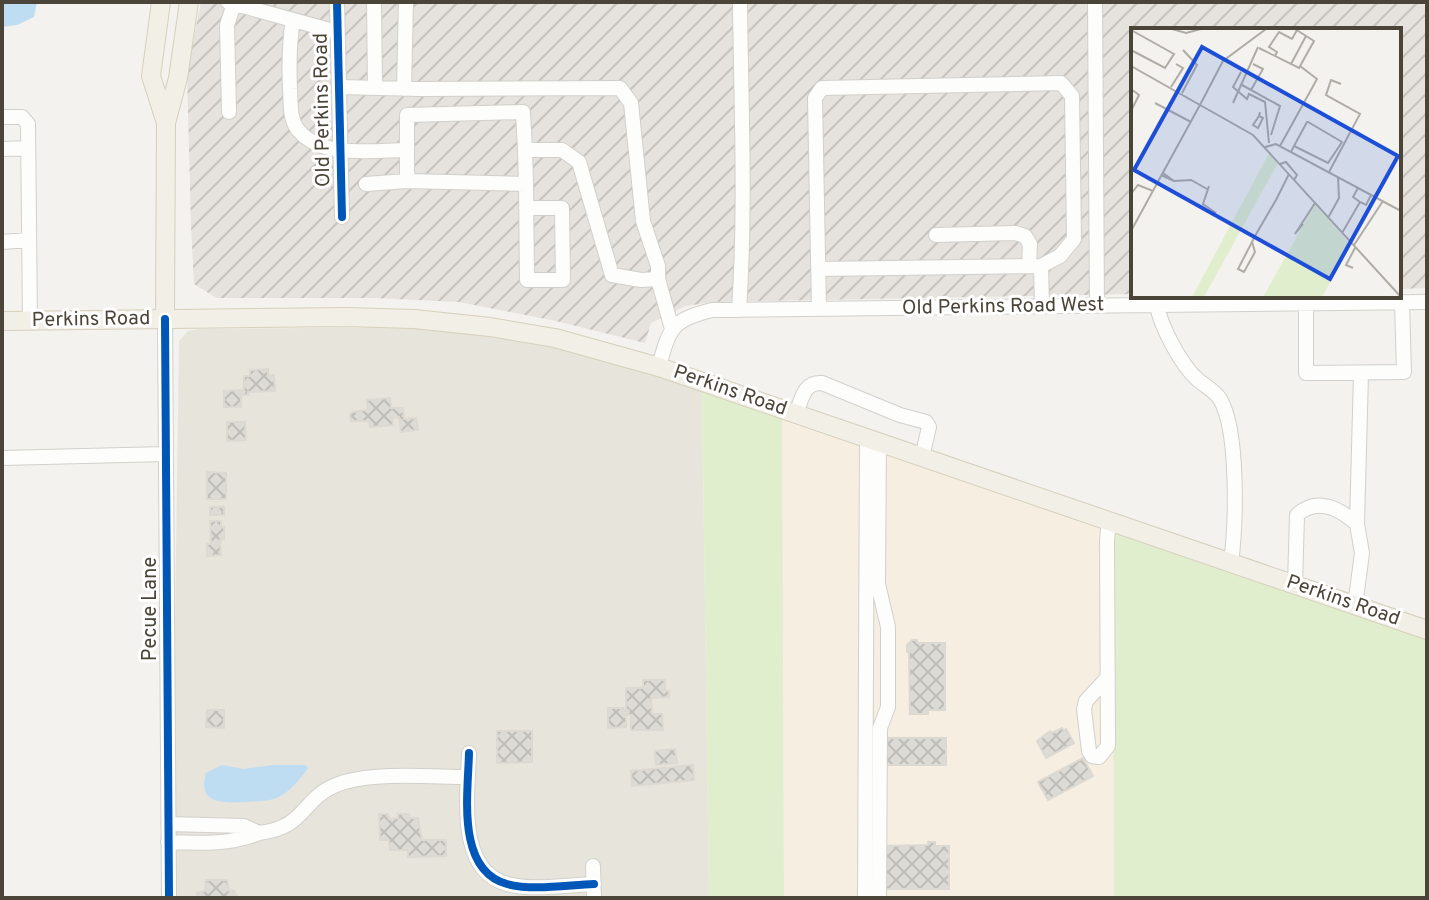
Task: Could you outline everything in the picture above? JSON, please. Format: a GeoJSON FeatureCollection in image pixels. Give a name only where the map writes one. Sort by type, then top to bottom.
{"type":"FeatureCollection","features":[{"type":"Feature","properties":{"kind":"main road","name":"Pecue Lane"},"geometry":{"type":"LineString","coordinates":[[161,2],[151,76],[166,123]]}},
{"type":"Feature","properties":{"kind":"main road","name":"Pecue Lane"},"geometry":{"type":"LineString","coordinates":[[165,319],[166,123],[178,78],[189,2]]}},
{"type":"Feature","properties":{"kind":"main road","name":"Perkins Road"},"geometry":{"type":"LineString","coordinates":[[2,321],[346,317],[440,321],[555,338],[659,367],[1427,630]]}},
{"type":"Feature","properties":{"kind":"street","name":"Old Perkins Road"},"geometry":{"type":"LineString","coordinates":[[337,2],[342,217]]}},
{"type":"Feature","properties":{"kind":"street"},"geometry":{"type":"LineString","coordinates":[[374,2],[375,88]]}},
{"type":"Feature","properties":{"kind":"street"},"geometry":{"type":"LineString","coordinates":[[404,89],[406,2]]}},
{"type":"Feature","properties":{"kind":"street"},"geometry":{"type":"LineString","coordinates":[[739,310],[743,102],[740,2]]}},
{"type":"Feature","properties":{"kind":"street"},"geometry":{"type":"LineString","coordinates":[[1095,2],[1097,306]]}},
{"type":"Feature","properties":{"kind":"street"},"geometry":{"type":"LineString","coordinates":[[229,112],[227,25],[231,3],[337,32]]}},
{"type":"Feature","properties":{"kind":"street"},"geometry":{"type":"LineString","coordinates":[[293,20],[289,44],[291,113],[297,130],[313,142],[341,150],[407,150]]}},
{"type":"Feature","properties":{"kind":"street"},"geometry":{"type":"LineString","coordinates":[[819,269],[1035,266],[1060,256],[1074,239],[1072,96],[1061,83],[822,88],[815,98],[819,309]]}},
{"type":"Feature","properties":{"kind":"street"},"geometry":{"type":"LineString","coordinates":[[339,87],[620,88],[631,103],[643,221],[658,266],[658,279],[672,329],[659,367]]}},
{"type":"Feature","properties":{"kind":"street"},"geometry":{"type":"LineString","coordinates":[[407,181],[407,115],[523,112],[527,280],[563,280],[562,208],[526,208]]}},
{"type":"Feature","properties":{"kind":"street"},"geometry":{"type":"LineString","coordinates":[[2,117],[26,119],[30,321]]}},
{"type":"Feature","properties":{"kind":"street"},"geometry":{"type":"LineString","coordinates":[[2,149],[28,148]]}},
{"type":"Feature","properties":{"kind":"street"},"geometry":{"type":"LineString","coordinates":[[525,150],[562,150],[579,162],[612,275],[658,279]]}},
{"type":"Feature","properties":{"kind":"street"},"geometry":{"type":"LineString","coordinates":[[366,184],[407,181],[526,184]]}},
{"type":"Feature","properties":{"kind":"street"},"geometry":{"type":"LineString","coordinates":[[936,235],[1015,233],[1025,236],[1030,244],[1042,306]]}},
{"type":"Feature","properties":{"kind":"street"},"geometry":{"type":"LineString","coordinates":[[2,242],[29,240]]}},
{"type":"Feature","properties":{"kind":"street"},"geometry":{"type":"LineString","coordinates":[[1306,303],[1306,373],[1361,374],[1404,372],[1402,302]]}},
{"type":"Feature","properties":{"kind":"street","name":"Old Perkins Road West"},"geometry":{"type":"LineString","coordinates":[[672,329],[686,317],[712,310],[1427,302]]}},
{"type":"Feature","properties":{"kind":"street"},"geometry":{"type":"LineString","coordinates":[[1157,305],[1159,319],[1180,361],[1218,396],[1230,418],[1236,524],[1231,563]]}},
{"type":"Feature","properties":{"kind":"street","name":"Pecue Lane"},"geometry":{"type":"LineString","coordinates":[[165,319],[169,898]]}},
{"type":"Feature","properties":{"kind":"street"},"geometry":{"type":"LineString","coordinates":[[1355,606],[1362,553],[1357,524],[1361,374]]}},
{"type":"Feature","properties":{"kind":"street"},"geometry":{"type":"LineString","coordinates":[[796,414],[805,389],[810,384],[822,383],[900,415],[926,422],[929,427],[922,457]]}},
{"type":"Feature","properties":{"kind":"street"},"geometry":{"type":"LineString","coordinates":[[865,898],[873,439]]}},
{"type":"Feature","properties":{"kind":"street"},"geometry":{"type":"LineString","coordinates":[[873,439],[878,584],[888,627],[888,707],[880,728],[879,898]]}},
{"type":"Feature","properties":{"kind":"street"},"geometry":{"type":"LineString","coordinates":[[2,458],[166,454]]}},
{"type":"Feature","properties":{"kind":"street"},"geometry":{"type":"LineString","coordinates":[[1295,585],[1297,515],[1306,506],[1321,504],[1346,515],[1357,524]]}},
{"type":"Feature","properties":{"kind":"street"},"geometry":{"type":"LineString","coordinates":[[1108,677],[1086,701],[1084,709],[1092,756],[1099,757],[1108,746],[1109,521]]}},
{"type":"Feature","properties":{"kind":"street"},"geometry":{"type":"LineString","coordinates":[[469,753],[470,845],[486,873],[508,884],[594,891],[593,866]]}},
{"type":"Feature","properties":{"kind":"street"},"geometry":{"type":"LineString","coordinates":[[168,842],[244,839],[287,827],[323,791],[348,780],[369,777],[468,777]]}},
{"type":"Feature","properties":{"kind":"street"},"geometry":{"type":"LineString","coordinates":[[168,824],[244,826],[259,833]]}},
{"type":"Feature","properties":{"kind":"shaded area"},"geometry":{"type":"Polygon","coordinates":[[[201,2],[1422,2],[1427,9],[1427,288],[1401,289],[1401,28],[1131,28],[1131,294],[712,302],[686,306],[651,323],[645,343],[459,302],[376,298],[217,298],[194,284],[187,73],[201,2]]]}},
{"type":"Feature","properties":{"kind":"shaded area"},"geometry":{"type":"Polygon","coordinates":[[[414,327],[537,341],[702,387],[709,898],[174,898],[179,341],[188,331],[197,329],[414,327]]]}},
{"type":"Feature","properties":{"kind":"shaded area"},"geometry":{"type":"Polygon","coordinates":[[[782,415],[1113,529],[1114,898],[784,898],[782,415]]]}},
{"type":"Feature","properties":{"kind":"green space"},"geometry":{"type":"Polygon","coordinates":[[[702,387],[782,415],[784,898],[709,898],[702,387]]]}},
{"type":"Feature","properties":{"kind":"green space"},"geometry":{"type":"Polygon","coordinates":[[[1113,529],[1427,638],[1427,898],[1114,898],[1113,529]]]}},
{"type":"Feature","properties":{"kind":"water"},"geometry":{"type":"Polygon","coordinates":[[[2,2],[37,2],[34,17],[17,25],[2,27],[2,2]]]}},
{"type":"Feature","properties":{"kind":"water"},"geometry":{"type":"Polygon","coordinates":[[[222,765],[244,769],[273,765],[305,765],[308,768],[293,786],[278,797],[264,801],[221,802],[209,797],[204,783],[206,773],[222,765]]]}},
{"type":"Feature","properties":{"kind":"building"},"geometry":{"type":"Polygon","coordinates":[[[268,369],[268,376],[274,375],[275,391],[248,392],[248,395],[241,395],[241,407],[224,407],[224,391],[244,390],[244,376],[250,376],[250,370],[268,369]]]}},
{"type":"Feature","properties":{"kind":"building"},"geometry":{"type":"Polygon","coordinates":[[[390,398],[391,408],[403,408],[404,419],[416,418],[418,430],[401,432],[399,417],[392,418],[393,425],[370,427],[369,421],[351,421],[350,414],[353,412],[368,410],[367,400],[390,398]]]}},
{"type":"Feature","properties":{"kind":"building"},"geometry":{"type":"Polygon","coordinates":[[[227,422],[245,422],[246,440],[227,441],[227,422]]]}},
{"type":"Feature","properties":{"kind":"building"},"geometry":{"type":"Polygon","coordinates":[[[207,472],[226,473],[226,499],[207,499],[207,472]]]}},
{"type":"Feature","properties":{"kind":"building"},"geometry":{"type":"Polygon","coordinates":[[[210,507],[224,507],[224,515],[210,515],[210,507]]]}},
{"type":"Feature","properties":{"kind":"building"},"geometry":{"type":"Polygon","coordinates":[[[210,521],[221,521],[221,527],[224,527],[224,539],[220,540],[221,555],[207,556],[207,544],[211,544],[210,521]]]}},
{"type":"Feature","properties":{"kind":"building"},"geometry":{"type":"Polygon","coordinates":[[[917,640],[917,643],[945,643],[945,710],[910,714],[907,645],[917,640]]]}},
{"type":"Feature","properties":{"kind":"building"},"geometry":{"type":"Polygon","coordinates":[[[643,680],[665,680],[665,691],[669,691],[669,697],[651,698],[652,714],[662,714],[663,730],[631,730],[631,715],[626,715],[626,727],[608,728],[608,708],[628,710],[626,688],[643,688],[643,680]]]}},
{"type":"Feature","properties":{"kind":"building"},"geometry":{"type":"Polygon","coordinates":[[[207,710],[224,710],[224,728],[206,727],[207,710]]]}},
{"type":"Feature","properties":{"kind":"building"},"geometry":{"type":"Polygon","coordinates":[[[1062,728],[1064,731],[1066,729],[1074,743],[1046,758],[1037,741],[1050,731],[1052,733],[1062,728]]]}},
{"type":"Feature","properties":{"kind":"building"},"geometry":{"type":"Polygon","coordinates":[[[497,731],[532,731],[532,762],[497,763],[497,731]]]}},
{"type":"Feature","properties":{"kind":"building"},"geometry":{"type":"Polygon","coordinates":[[[885,738],[946,738],[946,765],[886,765],[885,738]]]}},
{"type":"Feature","properties":{"kind":"building"},"geometry":{"type":"Polygon","coordinates":[[[675,749],[677,763],[656,765],[655,751],[675,749]]]}},
{"type":"Feature","properties":{"kind":"building"},"geometry":{"type":"Polygon","coordinates":[[[1083,758],[1093,776],[1048,800],[1038,782],[1083,758]]]}},
{"type":"Feature","properties":{"kind":"building"},"geometry":{"type":"Polygon","coordinates":[[[693,765],[694,780],[632,786],[631,771],[693,765]]]}},
{"type":"Feature","properties":{"kind":"building"},"geometry":{"type":"Polygon","coordinates":[[[379,814],[388,814],[389,819],[398,818],[398,814],[418,818],[422,840],[446,840],[446,856],[408,857],[408,850],[390,850],[389,840],[380,840],[379,814]]]}},
{"type":"Feature","properties":{"kind":"building"},"geometry":{"type":"Polygon","coordinates":[[[928,842],[935,842],[935,846],[949,846],[949,889],[886,889],[885,846],[928,845],[928,842]]]}},
{"type":"Feature","properties":{"kind":"building"},"geometry":{"type":"Polygon","coordinates":[[[206,880],[227,880],[229,891],[233,890],[238,898],[197,898],[197,893],[205,891],[206,880]]]}},
{"type":"Feature","properties":{"kind":"cycle path"},"geometry":{"type":"LineString","coordinates":[[337,2],[342,217]]}},
{"type":"Feature","properties":{"kind":"cycle path"},"geometry":{"type":"LineString","coordinates":[[165,319],[169,898]]}},
{"type":"Feature","properties":{"kind":"cycle path"},"geometry":{"type":"LineString","coordinates":[[469,753],[468,829],[479,863],[491,876],[507,884],[528,887],[594,884]]}}]}
